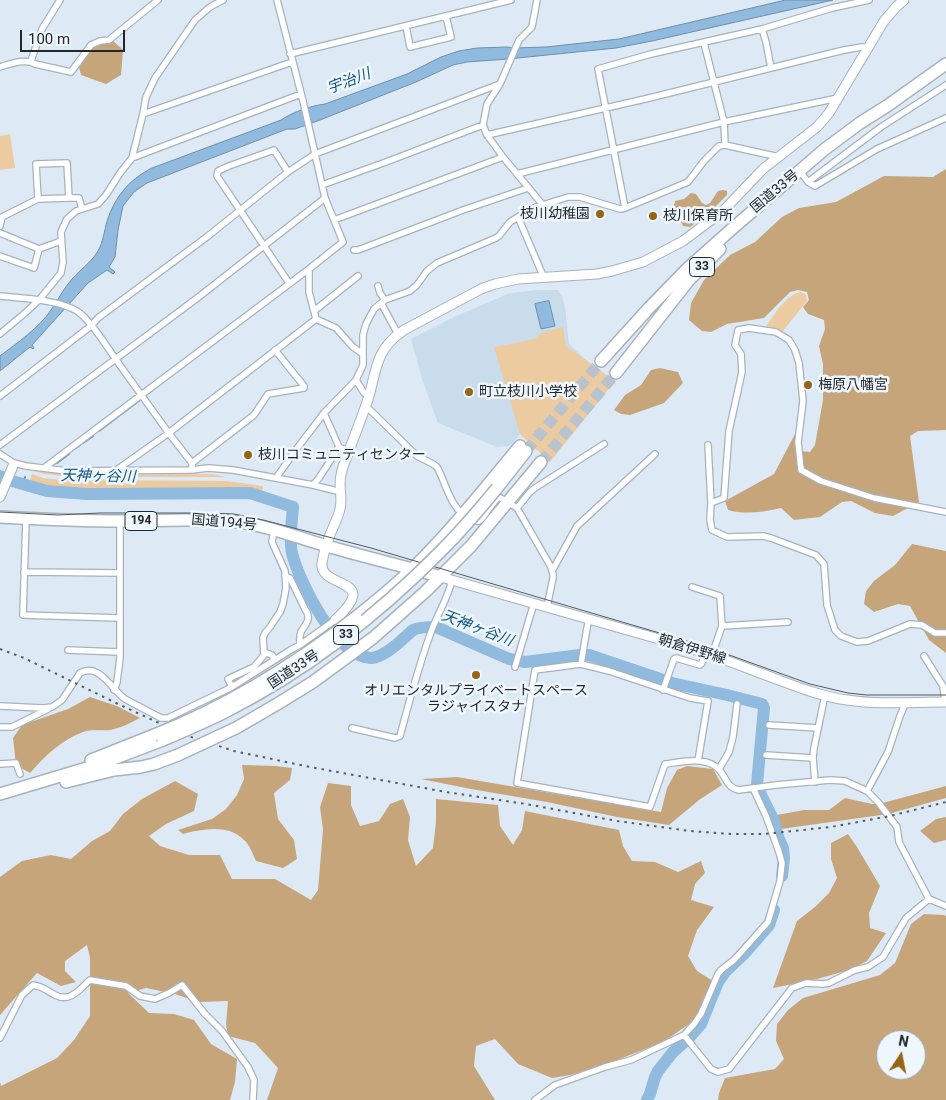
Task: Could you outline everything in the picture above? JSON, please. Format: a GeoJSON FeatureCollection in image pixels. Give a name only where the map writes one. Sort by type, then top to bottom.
{"type":"FeatureCollection","features":[{"type":"Feature","properties":{"kind":"highway","name":"国道33号"},"geometry":{"type":"LineString","coordinates":[[598,359],[646,301],[688,268],[825,149],[946,64]]}},
{"type":"Feature","properties":{"kind":"highway","name":"33"},"geometry":{"type":"LineString","coordinates":[[616,373],[689,280],[800,171]]}},
{"type":"Feature","properties":{"kind":"highway","name":"国道33号"},"geometry":{"type":"LineString","coordinates":[[158,737],[219,715],[254,696],[309,662],[356,628],[385,604],[464,528],[497,488],[523,449],[462,515]]}},
{"type":"Feature","properties":{"kind":"highway"},"geometry":{"type":"LineString","coordinates":[[25,788],[54,786],[114,770],[154,764],[236,728],[314,682],[372,638],[425,592],[446,579],[471,546],[513,505],[541,462]]}},
{"type":"Feature","properties":{"kind":"highway","name":"33"},"geometry":{"type":"LineString","coordinates":[[412,569],[462,515]]}},
{"type":"Feature","properties":{"kind":"highway","name":"国道194号"},"geometry":{"type":"LineString","coordinates":[[0,517],[75,521],[213,520],[241,523],[277,530],[326,546],[446,579]]}},
{"type":"Feature","properties":{"kind":"highway"},"geometry":{"type":"LineString","coordinates":[[0,794],[25,788],[158,737],[260,684],[319,645],[379,599],[412,569]]}},
{"type":"Feature","properties":{"kind":"street"},"geometry":{"type":"LineString","coordinates":[[31,61],[42,29],[60,0]]}},
{"type":"Feature","properties":{"kind":"street"},"geometry":{"type":"LineString","coordinates":[[0,67],[31,61],[36,64],[70,72],[91,45],[109,40],[158,0]]}},
{"type":"Feature","properties":{"kind":"street"},"geometry":{"type":"LineString","coordinates":[[0,334],[42,300],[61,272],[61,232],[67,218],[76,211],[98,204],[132,158],[144,114],[146,97],[155,78],[195,20],[210,7],[223,0]]}},
{"type":"Feature","properties":{"kind":"street"},"geometry":{"type":"LineString","coordinates":[[44,468],[343,242],[325,198],[277,0]]}},
{"type":"Feature","properties":{"kind":"street"},"geometry":{"type":"LineString","coordinates":[[290,54],[511,0]]}},
{"type":"Feature","properties":{"kind":"street"},"geometry":{"type":"LineString","coordinates":[[537,0],[532,27],[519,40],[500,84],[487,104],[484,125],[487,135],[503,157],[542,204]]}},
{"type":"Feature","properties":{"kind":"street"},"geometry":{"type":"LineString","coordinates":[[625,208],[598,69],[651,54],[762,29],[832,8],[870,0]]}},
{"type":"Feature","properties":{"kind":"street"},"geometry":{"type":"LineString","coordinates":[[0,727],[12,727],[52,707],[62,700],[73,682],[84,670],[98,672],[125,700],[161,718],[168,718],[232,687],[320,632],[335,620],[346,610],[351,602],[352,593],[348,586],[326,576],[322,566],[326,546],[342,503],[341,475],[366,406],[381,355],[388,343],[398,334],[481,289],[506,281],[597,274],[612,271],[642,262],[665,251],[698,231],[723,211],[763,169],[817,127],[829,113],[876,32],[889,14],[903,0]]}},
{"type":"Feature","properties":{"kind":"street"},"geometry":{"type":"LineString","coordinates":[[406,26],[410,46],[451,38],[446,16]]}},
{"type":"Feature","properties":{"kind":"street"},"geometry":{"type":"LineString","coordinates":[[762,29],[771,68]]}},
{"type":"Feature","properties":{"kind":"street"},"geometry":{"type":"LineString","coordinates":[[704,43],[724,122],[725,145]]}},
{"type":"Feature","properties":{"kind":"street"},"geometry":{"type":"LineString","coordinates":[[487,135],[844,50],[868,47]]}},
{"type":"Feature","properties":{"kind":"street"},"geometry":{"type":"LineString","coordinates":[[144,114],[292,62]]}},
{"type":"Feature","properties":{"kind":"street"},"geometry":{"type":"LineString","coordinates":[[0,396],[288,172],[315,154],[500,84]]}},
{"type":"Feature","properties":{"kind":"street"},"geometry":{"type":"LineString","coordinates":[[808,182],[881,127],[946,85]]}},
{"type":"Feature","properties":{"kind":"street"},"geometry":{"type":"LineString","coordinates":[[132,158],[301,94]]}},
{"type":"Feature","properties":{"kind":"street"},"geometry":{"type":"LineString","coordinates":[[517,174],[724,122],[838,98]]}},
{"type":"Feature","properties":{"kind":"street"},"geometry":{"type":"LineString","coordinates":[[800,171],[808,182],[816,186],[877,150],[946,118]]}},
{"type":"Feature","properties":{"kind":"street"},"geometry":{"type":"LineString","coordinates":[[322,185],[484,125]]}},
{"type":"Feature","properties":{"kind":"street"},"geometry":{"type":"LineString","coordinates":[[276,478],[324,413],[356,380],[363,365],[366,324],[374,309],[383,302],[410,291],[427,271],[437,263],[496,238],[510,222],[530,209],[542,204],[568,197],[580,197],[620,209],[688,182],[704,161],[719,146],[725,145],[779,157]]}},
{"type":"Feature","properties":{"kind":"street"},"geometry":{"type":"LineString","coordinates":[[288,172],[274,150],[218,171],[217,176],[289,284]]}},
{"type":"Feature","properties":{"kind":"street"},"geometry":{"type":"LineString","coordinates":[[334,220],[503,157]]}},
{"type":"Feature","properties":{"kind":"street"},"geometry":{"type":"LineString","coordinates":[[38,199],[36,164],[67,163],[68,198]]}},
{"type":"Feature","properties":{"kind":"street"},"geometry":{"type":"LineString","coordinates":[[354,250],[528,188]]}},
{"type":"Feature","properties":{"kind":"street"},"geometry":{"type":"LineString","coordinates":[[0,226],[2,217],[38,199],[79,198],[82,209]]}},
{"type":"Feature","properties":{"kind":"street"},"geometry":{"type":"LineString","coordinates":[[0,445],[212,287],[325,198]]}},
{"type":"Feature","properties":{"kind":"street"},"geometry":{"type":"LineString","coordinates":[[518,217],[544,278]]}},
{"type":"Feature","properties":{"kind":"street"},"geometry":{"type":"LineString","coordinates":[[0,233],[39,249],[61,241]]}},
{"type":"Feature","properties":{"kind":"street"},"geometry":{"type":"LineString","coordinates":[[0,256],[34,268],[39,249]]}},
{"type":"Feature","properties":{"kind":"street"},"geometry":{"type":"LineString","coordinates":[[309,269],[309,292],[316,318],[336,328],[353,347],[363,354]]}},
{"type":"Feature","properties":{"kind":"street"},"geometry":{"type":"LineString","coordinates":[[314,311],[358,276]]}},
{"type":"Feature","properties":{"kind":"street"},"geometry":{"type":"LineString","coordinates":[[378,286],[383,302],[398,334]]}},
{"type":"Feature","properties":{"kind":"street"},"geometry":{"type":"LineString","coordinates":[[0,296],[42,300],[66,306],[80,313],[192,463],[192,470]]}},
{"type":"Feature","properties":{"kind":"street"},"geometry":{"type":"LineString","coordinates":[[115,471],[316,318]]}},
{"type":"Feature","properties":{"kind":"street"},"geometry":{"type":"LineString","coordinates":[[711,503],[724,498],[729,431],[742,372],[741,354],[735,345],[738,330],[749,328],[776,332],[789,340],[795,350],[799,363],[803,401],[798,442],[801,470],[821,481],[874,498],[946,512]]}},
{"type":"Feature","properties":{"kind":"street"},"geometry":{"type":"LineString","coordinates":[[192,463],[254,415],[268,394],[304,388],[275,350]]}},
{"type":"Feature","properties":{"kind":"street"},"geometry":{"type":"LineString","coordinates":[[356,380],[364,393],[369,396]]}},
{"type":"Feature","properties":{"kind":"street"},"geometry":{"type":"LineString","coordinates":[[366,406],[416,456],[436,467],[455,506],[462,515],[478,522],[499,496],[513,505],[551,567],[553,578],[547,607]]}},
{"type":"Feature","properties":{"kind":"street"},"geometry":{"type":"LineString","coordinates":[[312,485],[319,478],[339,448],[339,444],[324,413]]}},
{"type":"Feature","properties":{"kind":"street"},"geometry":{"type":"LineString","coordinates":[[513,505],[535,488],[604,444]]}},
{"type":"Feature","properties":{"kind":"street"},"geometry":{"type":"LineString","coordinates":[[708,445],[710,520],[712,530],[727,537],[763,536],[786,543],[816,555],[821,559],[824,564],[827,605],[835,630],[841,636],[857,642],[868,641],[910,624],[922,625],[935,633],[946,633]]}},
{"type":"Feature","properties":{"kind":"street"},"geometry":{"type":"LineString","coordinates":[[339,448],[349,452]]}},
{"type":"Feature","properties":{"kind":"street"},"geometry":{"type":"LineString","coordinates":[[0,454],[13,465],[67,471],[192,470],[208,468],[276,478],[341,492]]}},
{"type":"Feature","properties":{"kind":"street"},"geometry":{"type":"LineString","coordinates":[[552,571],[577,526],[654,454]]}},
{"type":"Feature","properties":{"kind":"street"},"geometry":{"type":"LineString","coordinates":[[2,494],[13,465]]}},
{"type":"Feature","properties":{"kind":"street"},"geometry":{"type":"LineString","coordinates":[[26,519],[23,615],[119,618]]}},
{"type":"Feature","properties":{"kind":"street"},"geometry":{"type":"LineString","coordinates":[[114,690],[117,682],[120,652],[120,521]]}},
{"type":"Feature","properties":{"kind":"street"},"geometry":{"type":"LineString","coordinates":[[232,687],[228,679],[254,667],[264,655],[263,638],[283,604],[286,588],[285,571],[272,542],[277,530]]}},
{"type":"Feature","properties":{"kind":"street"},"geometry":{"type":"LineString","coordinates":[[24,572],[120,573]]}},
{"type":"Feature","properties":{"kind":"street"},"geometry":{"type":"LineString","coordinates":[[285,576],[290,578],[307,612],[308,620],[300,634],[300,645]]}},
{"type":"Feature","properties":{"kind":"street"},"geometry":{"type":"LineString","coordinates":[[352,728],[396,738],[400,736],[436,617],[451,587],[446,579]]}},
{"type":"Feature","properties":{"kind":"street","name":"朝倉伊野線"},"geometry":{"type":"LineString","coordinates":[[446,579],[709,654],[784,682],[845,700],[863,702],[945,702]]}},
{"type":"Feature","properties":{"kind":"street"},"geometry":{"type":"LineString","coordinates":[[664,688],[674,659],[700,665],[709,654],[722,626],[720,596],[692,587]]}},
{"type":"Feature","properties":{"kind":"street"},"geometry":{"type":"LineString","coordinates":[[515,666],[534,603]]}},
{"type":"Feature","properties":{"kind":"street"},"geometry":{"type":"LineString","coordinates":[[581,662],[589,619]]}},
{"type":"Feature","properties":{"kind":"street"},"geometry":{"type":"LineString","coordinates":[[722,626],[788,622]]}},
{"type":"Feature","properties":{"kind":"street"},"geometry":{"type":"LineString","coordinates":[[68,650],[120,652]]}},
{"type":"Feature","properties":{"kind":"street"},"geometry":{"type":"LineString","coordinates":[[264,652],[272,655],[275,660]]}},
{"type":"Feature","properties":{"kind":"street"},"geometry":{"type":"LineString","coordinates":[[924,656],[943,686],[945,702]]}},
{"type":"Feature","properties":{"kind":"street"},"geometry":{"type":"LineString","coordinates":[[698,761],[708,701],[690,698],[581,662],[535,670],[517,783],[650,806],[665,764],[698,761],[714,765],[719,769],[727,784],[735,790],[830,780],[845,781],[867,790],[878,802],[897,826],[899,842],[930,899],[946,906]]}},
{"type":"Feature","properties":{"kind":"street"},"geometry":{"type":"LineString","coordinates":[[815,782],[813,758],[825,695]]}},
{"type":"Feature","properties":{"kind":"street"},"geometry":{"type":"LineString","coordinates":[[867,790],[888,752],[906,702]]}},
{"type":"Feature","properties":{"kind":"street"},"geometry":{"type":"LineString","coordinates":[[719,769],[729,752],[734,737],[737,704]]}},
{"type":"Feature","properties":{"kind":"street"},"geometry":{"type":"LineString","coordinates":[[0,706],[52,707]]}},
{"type":"Feature","properties":{"kind":"street"},"geometry":{"type":"LineString","coordinates":[[769,725],[818,728]]}},
{"type":"Feature","properties":{"kind":"street"},"geometry":{"type":"LineString","coordinates":[[766,755],[813,758]]}},
{"type":"Feature","properties":{"kind":"street"},"geometry":{"type":"LineString","coordinates":[[0,764],[16,763],[20,774]]}},
{"type":"Feature","properties":{"kind":"street"},"geometry":{"type":"LineString","coordinates":[[535,1100],[555,1085],[631,1060],[686,1038],[701,1014],[718,974],[734,960],[768,922],[780,881],[782,863],[780,852],[754,788]]}},
{"type":"Feature","properties":{"kind":"street"},"geometry":{"type":"LineString","coordinates":[[686,1038],[711,1069],[724,1072],[729,1070],[792,988],[806,983],[830,983],[855,970],[868,967],[883,957],[906,918],[930,899]]}},
{"type":"Feature","properties":{"kind":"street"},"geometry":{"type":"LineString","coordinates":[[0,1038],[22,995],[33,985],[43,986],[57,996],[66,998],[73,996],[90,980],[126,986],[140,996],[155,999],[169,994],[182,985],[205,1014],[222,1031],[248,1067],[254,1080],[253,1100]]}},
{"type":"Feature","properties":{"kind":"shaded area"},"geometry":{"type":"Polygon","coordinates":[[[111,39],[123,50],[121,75],[106,84],[81,75],[79,67],[94,45],[111,39]]]}},
{"type":"Feature","properties":{"kind":"shaded area"},"geometry":{"type":"Polygon","coordinates":[[[10,134],[15,168],[0,170],[0,136],[10,134]]]}},
{"type":"Feature","properties":{"kind":"shaded area"},"geometry":{"type":"Polygon","coordinates":[[[946,169],[946,430],[918,431],[910,436],[919,502],[893,516],[875,513],[851,501],[842,502],[820,517],[794,520],[781,508],[754,512],[728,510],[725,501],[774,474],[795,434],[801,451],[810,452],[815,445],[823,400],[823,364],[819,346],[825,329],[824,320],[808,314],[803,307],[809,300],[807,292],[798,290],[790,292],[764,318],[727,324],[711,332],[702,331],[689,320],[691,303],[704,280],[730,255],[755,242],[782,217],[799,208],[836,202],[884,176],[933,177],[946,169]]]}},
{"type":"Feature","properties":{"kind":"shaded area"},"geometry":{"type":"Polygon","coordinates":[[[718,191],[727,191],[727,195],[707,215],[690,227],[683,226],[674,206],[675,201],[684,199],[691,193],[696,194],[702,203],[706,205],[710,203],[718,191]]]}},
{"type":"Feature","properties":{"kind":"shaded area","name":"町立枝川小学校"},"geometry":{"type":"Polygon","coordinates":[[[558,290],[565,306],[569,344],[587,361],[615,381],[550,462],[520,434],[510,446],[497,447],[438,423],[422,379],[411,339],[454,317],[510,293],[558,290]]]}},
{"type":"Feature","properties":{"kind":"shaded area"},"geometry":{"type":"Polygon","coordinates":[[[801,292],[806,295],[807,301],[783,331],[766,326],[785,301],[801,292]]]}},
{"type":"Feature","properties":{"kind":"shaded area"},"geometry":{"type":"Polygon","coordinates":[[[563,327],[566,346],[615,381],[550,462],[520,434],[494,347],[535,339],[541,333],[563,327]]]}},
{"type":"Feature","properties":{"kind":"shaded area"},"geometry":{"type":"Polygon","coordinates":[[[660,368],[678,372],[683,383],[664,403],[630,415],[621,414],[614,410],[625,395],[641,385],[651,370],[660,368]]]}},
{"type":"Feature","properties":{"kind":"shaded area"},"geometry":{"type":"Polygon","coordinates":[[[33,471],[100,474],[211,474],[226,477],[74,477],[33,471]]]}},
{"type":"Feature","properties":{"kind":"shaded area"},"geometry":{"type":"Polygon","coordinates":[[[32,474],[43,478],[62,480],[227,481],[263,486],[262,492],[201,488],[67,488],[38,485],[29,482],[32,474]]]}},
{"type":"Feature","properties":{"kind":"shaded area"},"geometry":{"type":"Polygon","coordinates":[[[912,544],[946,551],[946,653],[929,640],[910,606],[898,604],[874,612],[864,604],[866,591],[874,581],[895,565],[912,544]]]}},
{"type":"Feature","properties":{"kind":"shaded area"},"geometry":{"type":"Polygon","coordinates":[[[90,697],[117,706],[140,718],[114,729],[86,731],[67,740],[54,749],[30,773],[16,765],[13,738],[22,725],[68,709],[90,697]]]}},
{"type":"Feature","properties":{"kind":"shaded area"},"geometry":{"type":"Polygon","coordinates":[[[242,765],[292,768],[290,780],[274,793],[278,819],[294,840],[297,859],[283,868],[256,861],[246,842],[231,832],[207,829],[183,834],[178,830],[212,819],[226,809],[237,795],[244,779],[242,765]]]}},
{"type":"Feature","properties":{"kind":"shaded area"},"geometry":{"type":"Polygon","coordinates":[[[687,766],[713,769],[722,785],[699,800],[669,825],[617,817],[421,779],[457,777],[661,812],[667,788],[677,770],[687,766]]]}},
{"type":"Feature","properties":{"kind":"shaded area"},"geometry":{"type":"Polygon","coordinates":[[[175,781],[198,794],[194,811],[166,824],[149,836],[160,846],[189,855],[220,855],[232,879],[275,879],[311,900],[318,890],[323,830],[320,807],[328,783],[351,786],[351,805],[360,826],[379,821],[390,804],[403,799],[410,817],[408,840],[416,866],[433,848],[436,799],[498,805],[500,826],[513,845],[522,830],[525,811],[619,830],[623,846],[632,861],[655,862],[678,872],[701,861],[705,873],[695,884],[691,900],[714,907],[697,930],[688,956],[697,971],[713,981],[704,1002],[692,1022],[663,1042],[602,1066],[570,1075],[552,1078],[518,1064],[495,1039],[476,1046],[474,1066],[495,1100],[267,1100],[278,1068],[255,1043],[228,1036],[226,1024],[228,1001],[198,1002],[175,994],[146,988],[128,993],[149,1013],[174,1014],[194,1020],[211,1044],[237,1059],[235,1082],[230,1100],[0,1100],[0,1082],[1,1086],[57,1058],[74,1040],[90,1016],[90,958],[87,945],[65,961],[65,971],[76,982],[61,986],[37,973],[0,1015],[0,877],[22,861],[51,855],[71,859],[92,841],[110,831],[123,814],[142,799],[175,781]]]}},
{"type":"Feature","properties":{"kind":"shaded area"},"geometry":{"type":"Polygon","coordinates":[[[946,786],[946,798],[888,814],[781,829],[777,815],[804,810],[829,810],[845,798],[879,804],[946,786]]]}},
{"type":"Feature","properties":{"kind":"shaded area"},"geometry":{"type":"Polygon","coordinates":[[[946,817],[946,840],[934,843],[920,831],[936,819],[946,817]]]}},
{"type":"Feature","properties":{"kind":"shaded area"},"geometry":{"type":"Polygon","coordinates":[[[848,834],[880,886],[869,913],[870,928],[886,933],[867,961],[849,970],[773,988],[797,921],[829,893],[837,878],[831,859],[831,843],[848,834]]]}},
{"type":"Feature","properties":{"kind":"shaded area"},"geometry":{"type":"Polygon","coordinates":[[[924,914],[946,916],[946,1100],[718,1100],[725,1078],[775,1069],[784,1059],[776,1041],[777,1024],[788,1010],[803,998],[880,975],[895,963],[911,924],[924,914]]]}},
{"type":"Feature","properties":{"kind":"water","name":"宇治川"},"geometry":{"type":"Polygon","coordinates":[[[786,0],[833,0],[616,48],[467,62],[453,65],[416,82],[320,120],[295,129],[287,129],[147,183],[134,192],[123,206],[115,257],[109,267],[115,272],[113,274],[107,270],[88,283],[32,345],[33,349],[30,347],[0,371],[0,356],[46,317],[69,283],[96,254],[117,199],[129,184],[152,168],[281,120],[291,114],[325,104],[407,74],[441,57],[459,51],[477,48],[546,47],[619,39],[786,0]]]}},
{"type":"Feature","properties":{"kind":"water"},"geometry":{"type":"Polygon","coordinates":[[[549,301],[555,326],[541,329],[535,304],[549,301]]]}},
{"type":"Feature","properties":{"kind":"waterway"},"geometry":{"type":"LineString","coordinates":[[99,431],[140,400]]}},
{"type":"Feature","properties":{"kind":"waterway"},"geometry":{"type":"LineString","coordinates":[[83,443],[93,436]]}},
{"type":"Feature","properties":{"kind":"waterway"},"geometry":{"type":"LineString","coordinates":[[76,448],[80,445]]}},
{"type":"Feature","properties":{"kind":"waterway"},"geometry":{"type":"LineString","coordinates":[[57,463],[69,454]]}},
{"type":"Feature","properties":{"kind":"waterway","name":"天神ヶ谷川"},"geometry":{"type":"LineString","coordinates":[[0,476],[47,491],[87,494],[250,493],[293,507],[291,548],[303,582],[311,599],[333,633],[346,646],[359,655],[376,657],[385,653],[413,630],[436,627],[509,659],[525,662],[589,655],[672,683],[762,704],[764,708],[757,784],[774,821],[783,848],[782,876]]}},
{"type":"Feature","properties":{"kind":"waterway","name":"天神ヶ谷川"},"geometry":{"type":"LineString","coordinates":[[23,484],[25,477]]}},
{"type":"Feature","properties":{"kind":"waterway","name":"天神ヶ谷川"},"geometry":{"type":"LineString","coordinates":[[647,1100],[658,1071],[673,1052],[701,1024],[718,982],[769,925],[774,910]]}},
{"type":"Feature","properties":{"kind":"tunnel"},"geometry":{"type":"LineString","coordinates":[[526,451],[601,361]]}},
{"type":"Feature","properties":{"kind":"tunnel"},"geometry":{"type":"LineString","coordinates":[[541,462],[616,373]]}},
{"type":"Feature","properties":{"kind":"tram line"},"geometry":{"type":"LineString","coordinates":[[0,512],[58,515],[100,513],[234,514],[371,548],[707,647],[810,684],[848,693],[867,695],[946,695]]}},
{"type":"Feature","properties":{"kind":"railway"},"geometry":{"type":"LineString","coordinates":[[0,649],[24,658],[185,735],[234,751],[446,792],[526,804],[617,821],[690,831],[764,834],[831,827],[890,816],[946,802]]}},
{"type":"Feature","properties":{"kind":"place","name":"枝川幼稚園"},"geometry":{"type":"Point","coordinates":[600,214]}},
{"type":"Feature","properties":{"kind":"place","name":"枝川保育所"},"geometry":{"type":"Point","coordinates":[653,216]}},
{"type":"Feature","properties":{"kind":"place","name":"梅原八幡宮"},"geometry":{"type":"Point","coordinates":[808,385]}},
{"type":"Feature","properties":{"kind":"place","name":"町立枝川小学校"},"geometry":{"type":"Point","coordinates":[469,392]}},
{"type":"Feature","properties":{"kind":"place","name":"枝川コミュニティセンター"},"geometry":{"type":"Point","coordinates":[248,455]}},
{"type":"Feature","properties":{"kind":"place","name":"オリエンタルプライベートスペース ラジャイスタナ"},"geometry":{"type":"Point","coordinates":[476,675]}}]}
